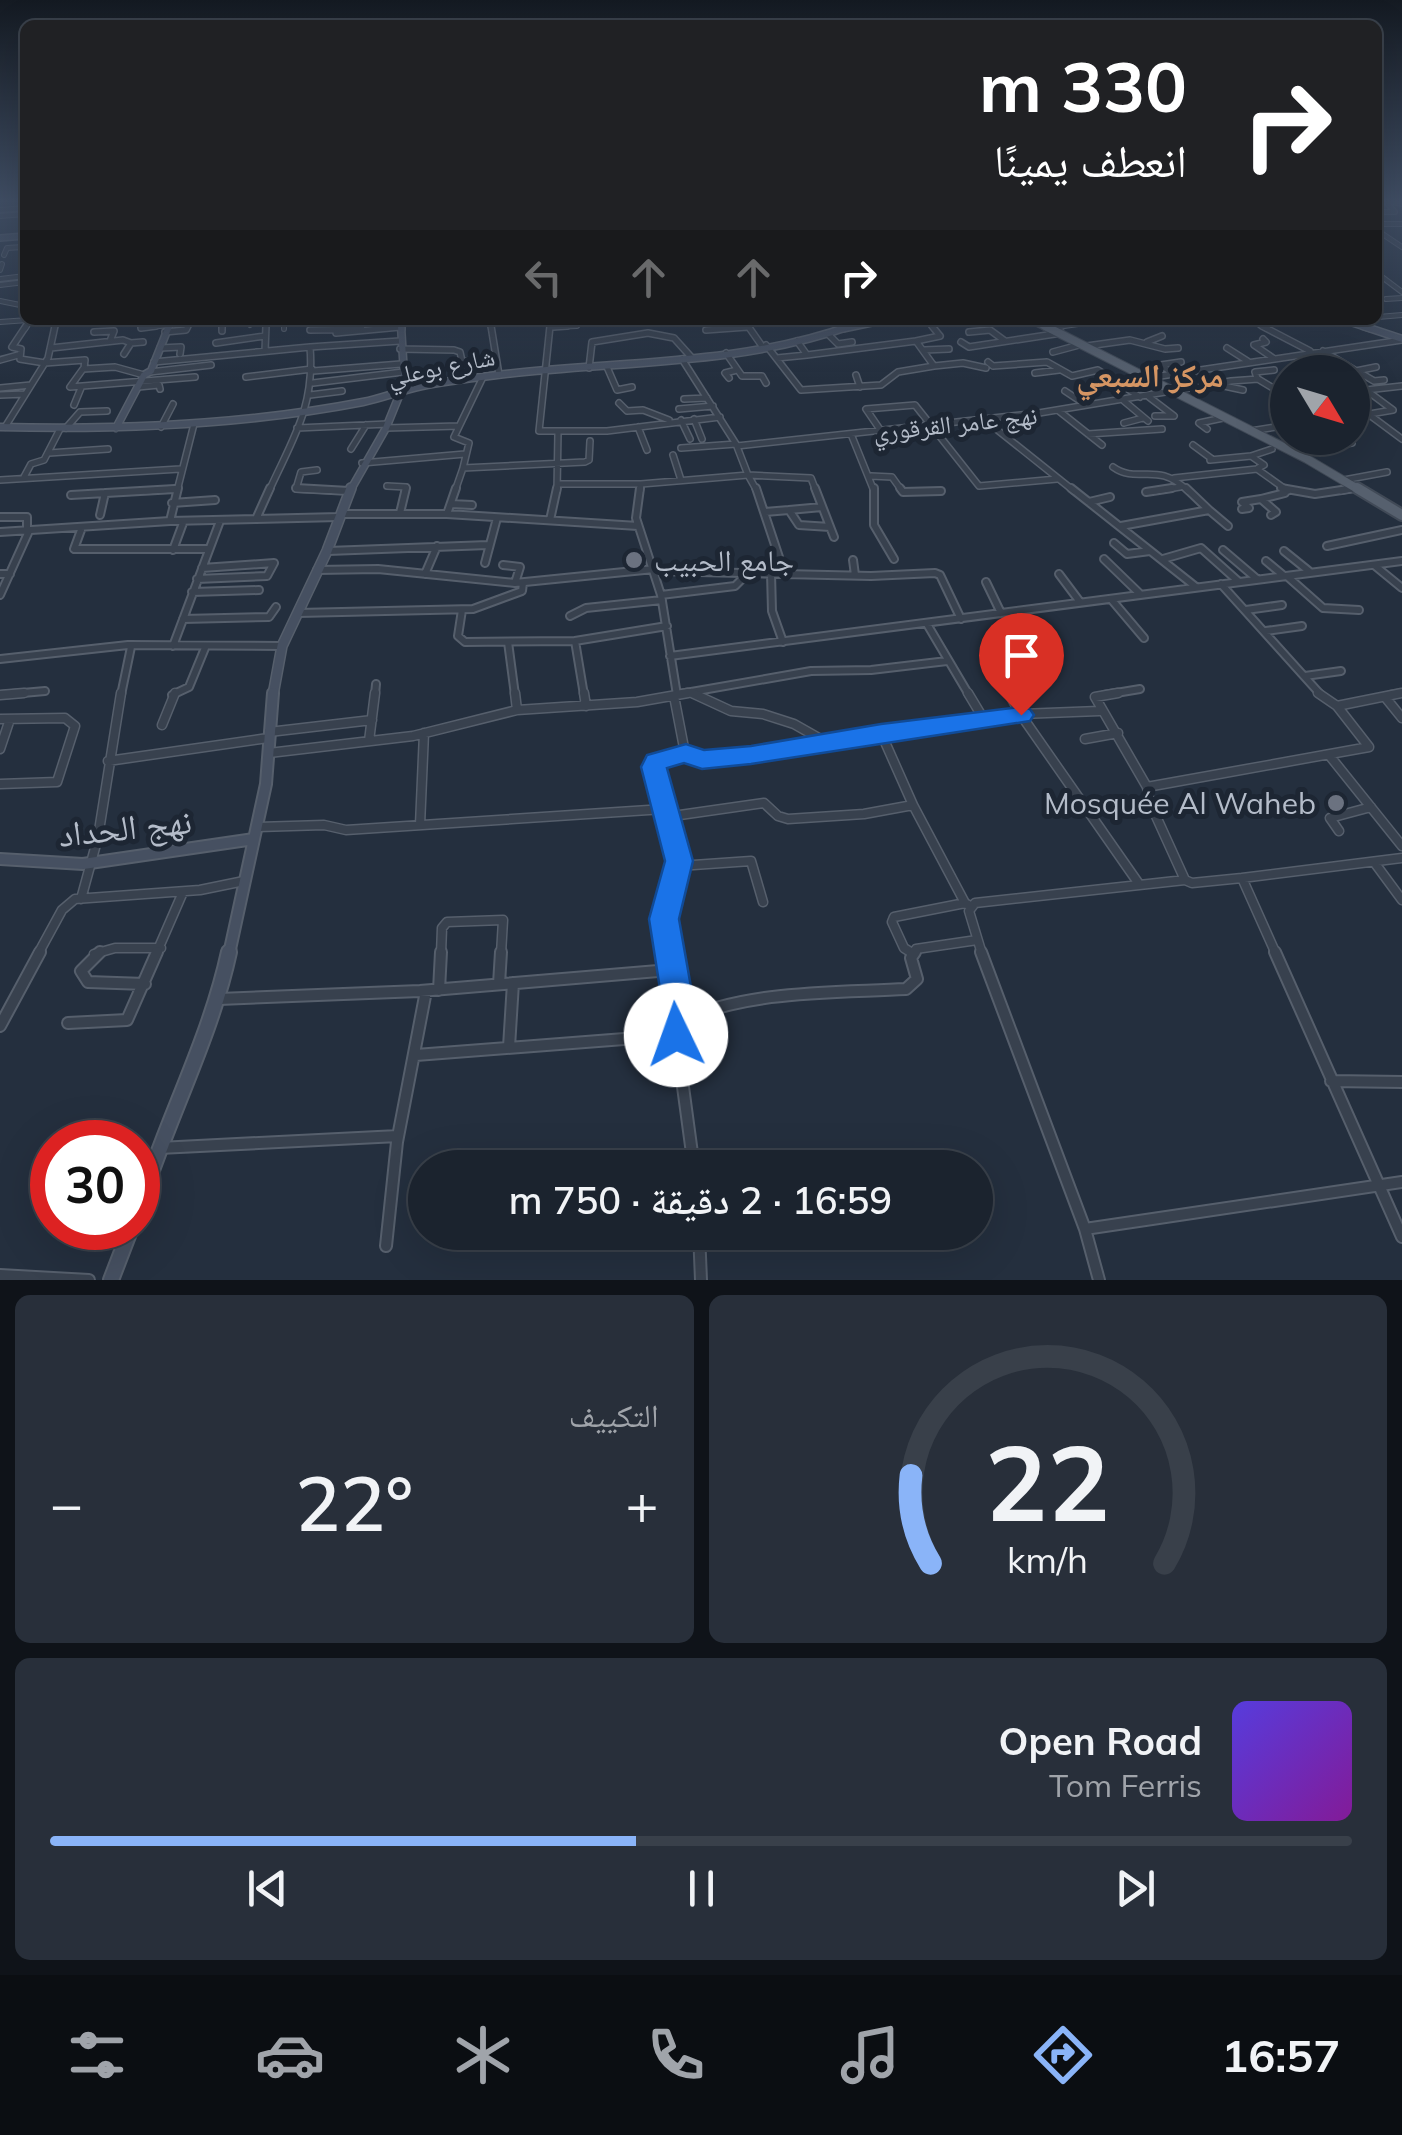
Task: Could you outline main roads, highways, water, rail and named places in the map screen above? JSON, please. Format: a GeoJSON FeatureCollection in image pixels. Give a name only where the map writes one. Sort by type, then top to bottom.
{"type":"FeatureCollection","features":[{"type":"Feature","properties":{"kind":"main road"},"geometry":{"type":"LineString","coordinates":[[1044,325],[1255,432],[1401,514]]}},
{"type":"Feature","properties":{"kind":"main road"},"geometry":{"type":"LineString","coordinates":[[1177,392],[1255,432]]}},
{"type":"Feature","properties":{"kind":"place","name":"جامع الحبيب"},"geometry":{"type":"Point","coordinates":[634,560]}},
{"type":"Feature","properties":{"kind":"place","name":"Mosquée Al Waheb"},"geometry":{"type":"Point","coordinates":[1336,803]}},
{"type":"Feature","properties":{"kind":"district","name":"مركز السبعي"},"geometry":{"type":"Point","coordinates":[1150,375]}}]}
